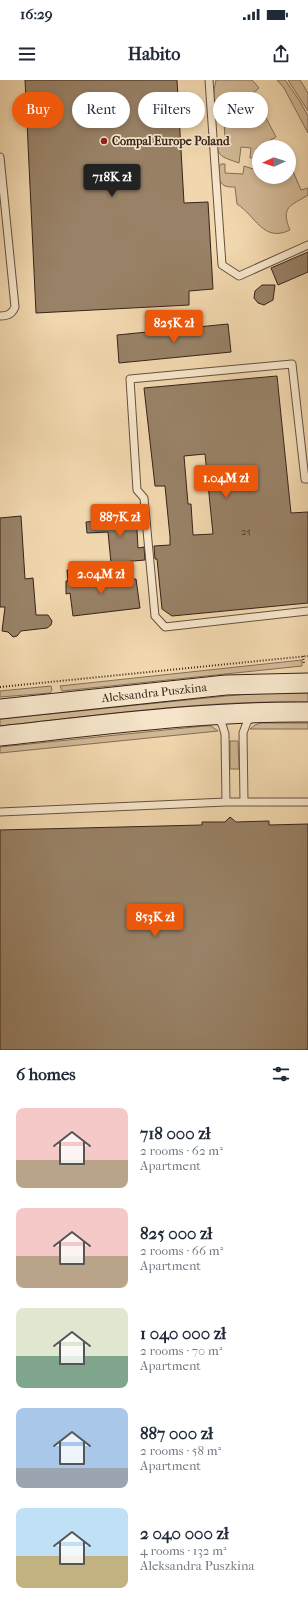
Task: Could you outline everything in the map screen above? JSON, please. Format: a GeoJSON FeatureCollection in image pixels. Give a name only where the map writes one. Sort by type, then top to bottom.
{"type":"FeatureCollection","features":[{"type":"Feature","properties":{"kind":"main road","name":"Aleksandra Puszkina"},"geometry":{"type":"LineString","coordinates":[[0,709],[226,685],[308,683]]}},
{"type":"Feature","properties":{"kind":"main road"},"geometry":{"type":"LineString","coordinates":[[0,736],[212,714],[308,712]]}},
{"type":"Feature","properties":{"kind":"lane"},"geometry":{"type":"LineString","coordinates":[[209,80],[222,265],[239,276],[308,245]]}},
{"type":"Feature","properties":{"kind":"lane"},"geometry":{"type":"LineString","coordinates":[[0,157],[15,307],[12,313],[7,316],[0,316]]}},
{"type":"Feature","properties":{"kind":"lane"},"geometry":{"type":"LineString","coordinates":[[308,479],[305,479],[292,364],[130,379],[136,490],[144,498],[155,616],[165,627],[308,611]]}},
{"type":"Feature","properties":{"kind":"lane"},"geometry":{"type":"LineString","coordinates":[[244,802],[243,733],[247,722],[257,712]]}},
{"type":"Feature","properties":{"kind":"lane"},"geometry":{"type":"LineString","coordinates":[[212,714],[222,724],[225,734],[226,802]]}},
{"type":"Feature","properties":{"kind":"lane"},"geometry":{"type":"LineString","coordinates":[[0,812],[226,802],[308,802]]}},
{"type":"Feature","properties":{"kind":"path"},"geometry":{"type":"LineString","coordinates":[[303,656],[304,664]]}},
{"type":"Feature","properties":{"kind":"path"},"geometry":{"type":"LineString","coordinates":[[0,687],[308,656]]}},
{"type":"Feature","properties":{"kind":"shaded area"},"geometry":{"type":"Polygon","coordinates":[[[216,80],[252,80],[259,88],[254,92],[214,92],[216,80]]]}},
{"type":"Feature","properties":{"kind":"shaded area"},"geometry":{"type":"Polygon","coordinates":[[[277,80],[285,80],[299,100],[308,116],[308,133],[284,88],[277,80]]]}},
{"type":"Feature","properties":{"kind":"shaded area"},"geometry":{"type":"Polygon","coordinates":[[[288,80],[300,80],[308,93],[308,111],[288,80]]]}},
{"type":"Feature","properties":{"kind":"shaded area"},"geometry":{"type":"Polygon","coordinates":[[[268,122],[276,137],[271,140],[252,140],[252,158],[250,158],[251,148],[241,147],[239,163],[225,158],[219,153],[216,139],[225,139],[224,128],[268,128],[268,122]]]}},
{"type":"Feature","properties":{"kind":"shaded area"},"geometry":{"type":"Polygon","coordinates":[[[221,164],[225,164],[225,173],[243,174],[244,166],[252,169],[252,184],[296,184],[296,178],[301,190],[308,188],[308,195],[292,205],[287,211],[286,216],[290,230],[281,233],[266,231],[237,204],[235,187],[226,186],[220,182],[218,169],[221,164]]]}},
{"type":"Feature","properties":{"kind":"shaded area"},"geometry":{"type":"Polygon","coordinates":[[[302,660],[302,666],[62,691],[60,686],[302,660]]]}},
{"type":"Feature","properties":{"kind":"shaded area"},"geometry":{"type":"Polygon","coordinates":[[[51,686],[52,690],[50,693],[0,697],[0,691],[51,686]]]}},
{"type":"Feature","properties":{"kind":"shaded area"},"geometry":{"type":"Polygon","coordinates":[[[262,693],[308,693],[308,702],[231,703],[192,706],[0,726],[0,719],[262,693]]]}},
{"type":"Feature","properties":{"kind":"shaded area"},"geometry":{"type":"Polygon","coordinates":[[[261,723],[308,723],[308,729],[250,729],[261,723]]]}},
{"type":"Feature","properties":{"kind":"shaded area"},"geometry":{"type":"Polygon","coordinates":[[[211,726],[218,731],[0,753],[0,747],[211,726]]]}},
{"type":"Feature","properties":{"kind":"shaded area"},"geometry":{"type":"Polygon","coordinates":[[[230,741],[238,741],[239,769],[230,769],[230,741]]]}},
{"type":"Feature","properties":{"kind":"building","name":"Compal Europe Poland"},"geometry":{"type":"Polygon","coordinates":[[[25,80],[177,80],[178,92],[138,92],[138,128],[180,128],[184,203],[208,202],[213,289],[189,291],[189,305],[36,313],[27,128],[64,128],[64,92],[26,92],[25,80]]]}},
{"type":"Feature","properties":{"kind":"building"},"geometry":{"type":"Polygon","coordinates":[[[308,252],[308,272],[278,285],[271,268],[308,252]]]}},
{"type":"Feature","properties":{"kind":"building"},"geometry":{"type":"Polygon","coordinates":[[[262,285],[275,285],[273,300],[264,305],[258,303],[254,298],[255,291],[262,285]]]}},
{"type":"Feature","properties":{"kind":"building"},"geometry":{"type":"Polygon","coordinates":[[[228,324],[231,352],[119,363],[117,335],[228,324]]]}},
{"type":"Feature","properties":{"kind":"building"},"geometry":{"type":"Polygon","coordinates":[[[277,376],[291,513],[308,512],[308,603],[172,616],[162,609],[157,559],[155,559],[154,546],[170,545],[170,537],[165,486],[155,486],[144,388],[277,376]],[[205,454],[184,456],[188,504],[191,504],[193,535],[213,534],[205,454]]]}},
{"type":"Feature","properties":{"kind":"building"},"geometry":{"type":"Polygon","coordinates":[[[136,513],[138,548],[144,547],[145,560],[111,563],[108,532],[87,533],[86,522],[115,520],[115,515],[136,513]]]}},
{"type":"Feature","properties":{"kind":"building"},"geometry":{"type":"Polygon","coordinates":[[[21,516],[25,579],[33,578],[36,615],[48,615],[52,621],[51,625],[47,628],[21,631],[17,636],[13,637],[8,632],[2,631],[5,607],[0,607],[0,518],[21,516]]]}},
{"type":"Feature","properties":{"kind":"building"},"geometry":{"type":"Polygon","coordinates":[[[80,568],[82,585],[136,579],[140,608],[73,616],[70,593],[66,594],[66,581],[68,581],[67,570],[80,568]]]}},
{"type":"Feature","properties":{"kind":"building"},"geometry":{"type":"Polygon","coordinates":[[[230,817],[236,822],[269,821],[269,825],[308,824],[308,1050],[0,1050],[0,830],[202,825],[202,822],[225,822],[230,817]]]}},
{"type":"Feature","properties":{"kind":"place","name":"Compal Europe Poland"},"geometry":{"type":"Point","coordinates":[104,141]}}]}
